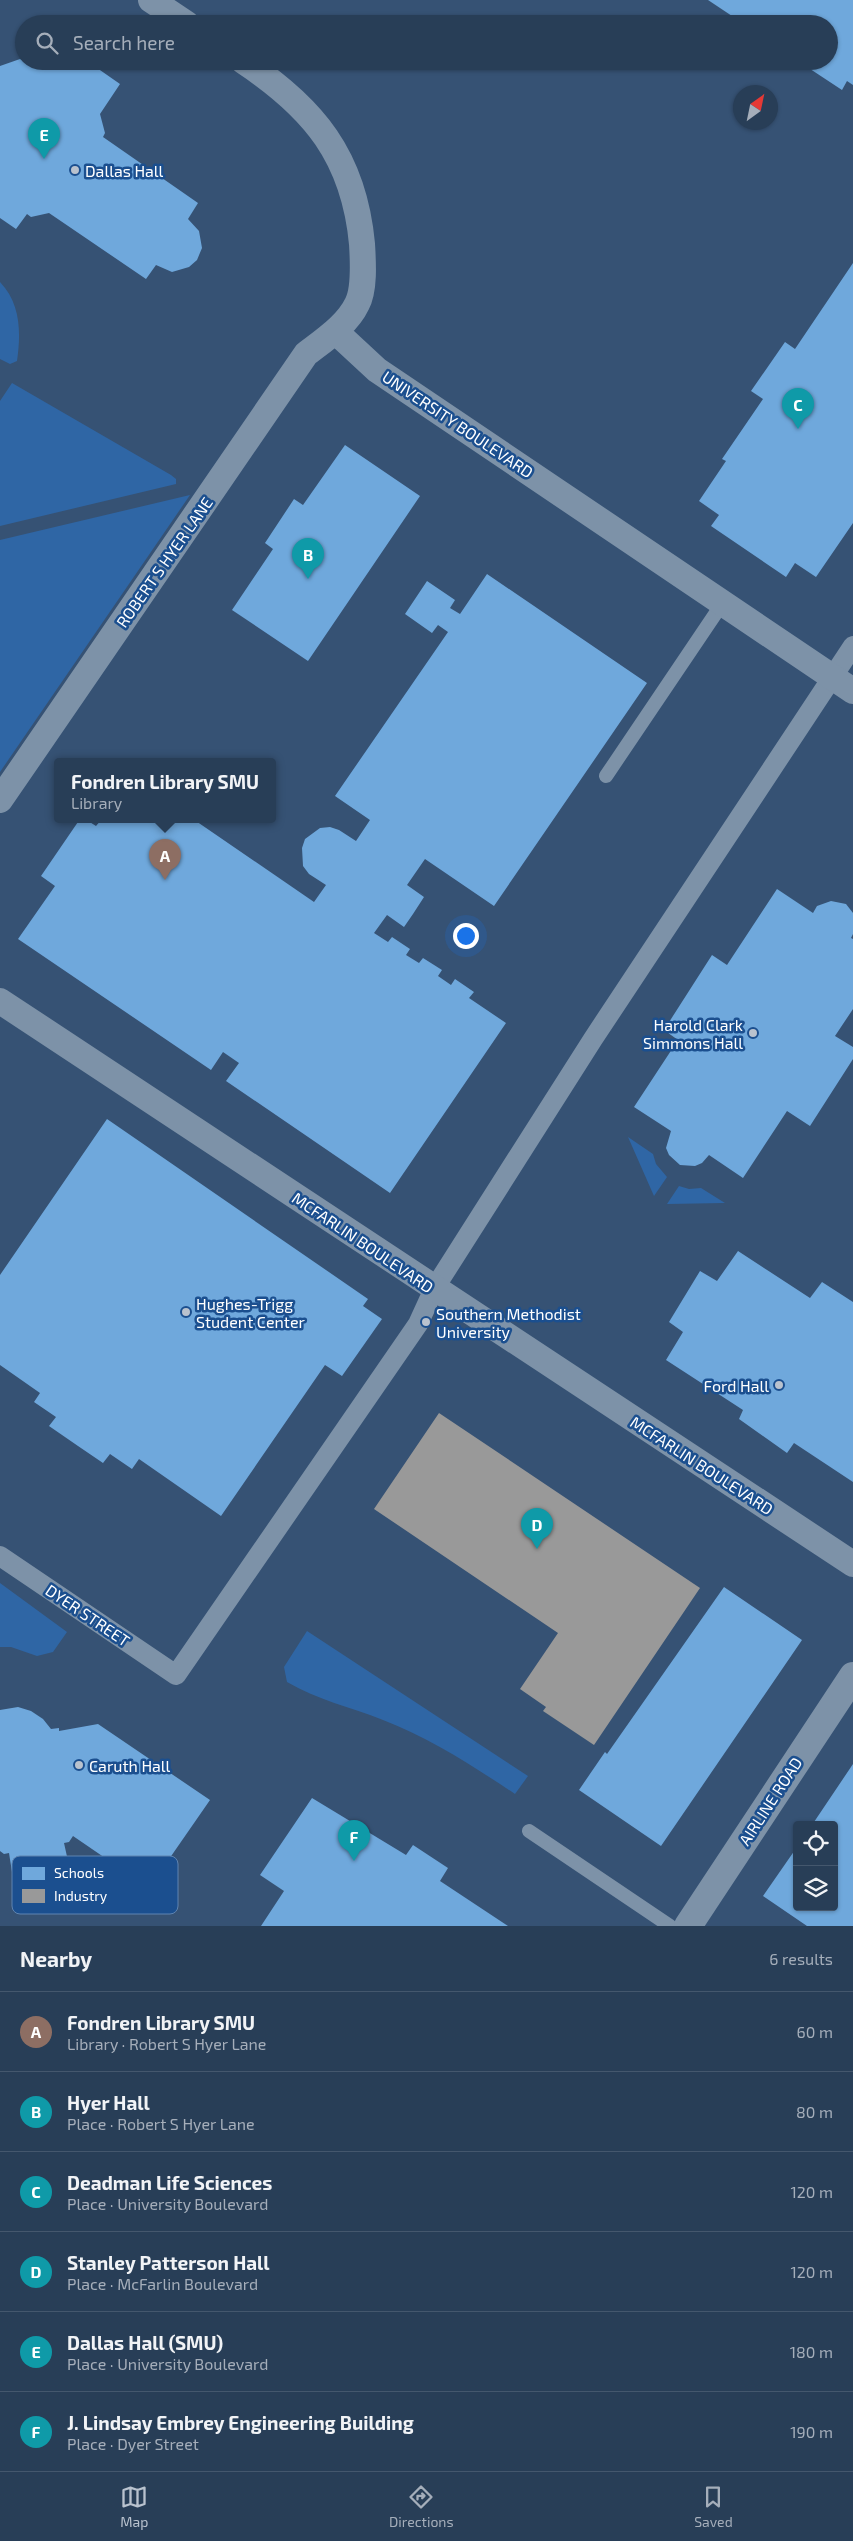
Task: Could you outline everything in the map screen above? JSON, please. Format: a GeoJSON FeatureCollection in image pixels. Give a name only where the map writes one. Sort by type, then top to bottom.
{"type":"FeatureCollection","features":[{"type":"Feature","properties":{"kind":"street"},"geometry":{"type":"LineString","coordinates":[[151,0],[174,15]]}},
{"type":"Feature","properties":{"kind":"street"},"geometry":{"type":"LineString","coordinates":[[256,70],[300,104],[310,116],[340,161],[351,188],[361,237],[364,267],[358,304],[336,332]]}},
{"type":"Feature","properties":{"kind":"street","name":"UNIVERSITY BOULEVARD"},"geometry":{"type":"LineString","coordinates":[[336,332],[377,370],[842,684]]}},
{"type":"Feature","properties":{"kind":"street","name":"ROBERT S HYER LANE"},"geometry":{"type":"LineString","coordinates":[[0,800],[306,354],[336,332]]}},
{"type":"Feature","properties":{"kind":"street"},"geometry":{"type":"LineString","coordinates":[[434,1289],[593,1039],[842,684],[853,646]]}},
{"type":"Feature","properties":{"kind":"street","name":"MCFARLIN BOULEVARD"},"geometry":{"type":"LineString","coordinates":[[0,1001],[853,1564]]}},
{"type":"Feature","properties":{"kind":"street","name":"DYER STREET"},"geometry":{"type":"LineString","coordinates":[[0,1556],[176,1675],[418,1324],[434,1289]]}},
{"type":"Feature","properties":{"kind":"street","name":"AIRLINE ROAD"},"geometry":{"type":"LineString","coordinates":[[688,1926],[853,1676]]}},
{"type":"Feature","properties":{"kind":"lane"},"geometry":{"type":"LineString","coordinates":[[606,776],[722,604]]}},
{"type":"Feature","properties":{"kind":"lane"},"geometry":{"type":"LineString","coordinates":[[529,1831],[670,1926]]}},
{"type":"Feature","properties":{"kind":"shaded area"},"geometry":{"type":"Polygon","coordinates":[[[0,282],[12,300],[18,319],[17,361],[10,364],[0,359],[0,282]]]}},
{"type":"Feature","properties":{"kind":"shaded area"},"geometry":{"type":"Polygon","coordinates":[[[12,383],[171,475],[176,479],[176,484],[0,526],[0,401],[12,383]]]}},
{"type":"Feature","properties":{"kind":"shaded area"},"geometry":{"type":"Polygon","coordinates":[[[190,495],[0,772],[0,540],[190,495]]]}},
{"type":"Feature","properties":{"kind":"shaded area"},"geometry":{"type":"Polygon","coordinates":[[[628,1137],[653,1154],[656,1164],[667,1177],[654,1196],[628,1137]]]}},
{"type":"Feature","properties":{"kind":"shaded area"},"geometry":{"type":"Polygon","coordinates":[[[679,1186],[689,1189],[701,1188],[725,1203],[667,1204],[679,1186]]]}},
{"type":"Feature","properties":{"kind":"shaded area"},"geometry":{"type":"Polygon","coordinates":[[[0,1583],[67,1632],[53,1652],[37,1656],[11,1647],[0,1647],[0,1583]]]}},
{"type":"Feature","properties":{"kind":"shaded area"},"geometry":{"type":"Polygon","coordinates":[[[307,1631],[528,1776],[515,1794],[467,1763],[418,1735],[383,1720],[310,1694],[287,1682],[284,1667],[307,1631]]]}},
{"type":"Feature","properties":{"kind":"building: Schools"},"geometry":{"type":"Polygon","coordinates":[[[708,0],[853,0],[853,85],[847,81],[842,90],[812,70],[838,70],[838,15],[730,15],[708,0]]]}},
{"type":"Feature","properties":{"kind":"building: Schools","name":"Dallas Hall"},"geometry":{"type":"Polygon","coordinates":[[[15,61],[15,70],[100,70],[120,84],[100,114],[105,133],[103,137],[198,203],[188,219],[199,231],[202,248],[197,260],[189,267],[172,272],[156,265],[146,279],[49,213],[31,217],[27,214],[16,229],[0,218],[0,66],[15,61]]]}},
{"type":"Feature","properties":{"kind":"building: Schools"},"geometry":{"type":"Polygon","coordinates":[[[853,263],[853,523],[816,577],[795,563],[786,577],[711,526],[719,515],[699,501],[726,461],[722,459],[763,399],[751,391],[785,342],[795,349],[853,263]]]}},
{"type":"Feature","properties":{"kind":"building: Schools"},"geometry":{"type":"Polygon","coordinates":[[[345,445],[420,496],[308,661],[232,610],[273,549],[265,543],[294,499],[303,505],[345,445]]]}},
{"type":"Feature","properties":{"kind":"building: Schools"},"geometry":{"type":"Polygon","coordinates":[[[487,574],[647,683],[494,906],[425,859],[407,885],[424,897],[413,914],[404,927],[387,915],[374,933],[388,942],[392,937],[410,949],[406,955],[419,963],[423,958],[442,970],[438,976],[451,985],[455,979],[474,992],[469,998],[506,1023],[390,1193],[226,1081],[239,1063],[223,1052],[211,1070],[18,939],[55,886],[41,876],[77,823],[91,823],[96,826],[99,823],[199,823],[314,902],[326,885],[309,874],[303,866],[302,848],[305,839],[320,828],[330,827],[339,830],[356,841],[370,820],[335,796],[448,632],[438,625],[432,633],[405,614],[427,581],[455,600],[450,608],[460,614],[487,574]]]}},
{"type":"Feature","properties":{"kind":"building: Schools","name":"Harold Clark Simmons Hall"},"geometry":{"type":"Polygon","coordinates":[[[777,889],[813,913],[817,906],[831,901],[846,904],[853,913],[853,934],[851,938],[853,939],[853,1009],[835,1036],[853,1047],[853,1059],[810,1126],[787,1111],[743,1178],[709,1155],[702,1163],[695,1166],[680,1165],[669,1155],[666,1148],[671,1131],[634,1107],[678,1040],[664,1030],[712,955],[727,965],[777,889]]]}},
{"type":"Feature","properties":{"kind":"building: Schools","name":"Hughes-Trigg Student Center"},"geometry":{"type":"Polygon","coordinates":[[[107,1119],[368,1299],[363,1306],[382,1319],[342,1376],[325,1365],[221,1516],[139,1459],[132,1469],[110,1454],[103,1463],[78,1446],[49,1426],[56,1417],[34,1402],[40,1393],[0,1365],[0,1275],[107,1119]]]}},
{"type":"Feature","properties":{"kind":"building: Schools","name":"Ford Hall"},"geometry":{"type":"Polygon","coordinates":[[[738,1251],[810,1298],[822,1282],[853,1302],[853,1482],[794,1443],[787,1453],[739,1419],[743,1410],[666,1360],[683,1332],[669,1322],[700,1271],[717,1281],[738,1251]]]}},
{"type":"Feature","properties":{"kind":"building: Schools"},"geometry":{"type":"Polygon","coordinates":[[[724,1587],[802,1640],[661,1846],[579,1790],[605,1752],[607,1754],[724,1587]]]}},
{"type":"Feature","properties":{"kind":"building: Schools","name":"Caruth Hall"},"geometry":{"type":"Polygon","coordinates":[[[18,1707],[31,1711],[43,1719],[51,1729],[59,1728],[59,1731],[98,1724],[210,1800],[171,1856],[102,1856],[73,1836],[69,1842],[64,1843],[67,1856],[12,1856],[12,1872],[9,1853],[4,1854],[0,1851],[0,1710],[18,1707]]]}},
{"type":"Feature","properties":{"kind":"building: Schools"},"geometry":{"type":"Polygon","coordinates":[[[853,1764],[853,1926],[807,1926],[763,1896],[793,1853],[793,1911],[838,1911],[838,1821],[815,1821],[853,1764]]]}},
{"type":"Feature","properties":{"kind":"building: Schools"},"geometry":{"type":"Polygon","coordinates":[[[312,1798],[406,1855],[413,1845],[448,1868],[440,1881],[508,1926],[261,1926],[284,1891],[260,1875],[312,1798]]]}},
{"type":"Feature","properties":{"kind":"building: Industry"},"geometry":{"type":"Polygon","coordinates":[[[439,1413],[700,1588],[594,1745],[543,1711],[546,1707],[520,1689],[558,1633],[374,1509],[439,1413]]]}},
{"type":"Feature","properties":{"kind":"place","name":"Dallas Hall (SMU)"},"geometry":{"type":"Point","coordinates":[44,159]}},
{"type":"Feature","properties":{"kind":"place","name":"Dallas Hall"},"geometry":{"type":"Point","coordinates":[75,170]}},
{"type":"Feature","properties":{"kind":"place","name":"Deadman Life Sciences"},"geometry":{"type":"Point","coordinates":[798,429]}},
{"type":"Feature","properties":{"kind":"place","name":"Hyer Hall"},"geometry":{"type":"Point","coordinates":[308,579]}},
{"type":"Feature","properties":{"kind":"place","name":"Fondren Library SMU"},"geometry":{"type":"Point","coordinates":[165,880]}},
{"type":"Feature","properties":{"kind":"place","name":"Harold Clark Simmons Hall"},"geometry":{"type":"Point","coordinates":[753,1033]}},
{"type":"Feature","properties":{"kind":"place","name":"Hughes-Trigg Student Center"},"geometry":{"type":"Point","coordinates":[186,1312]}},
{"type":"Feature","properties":{"kind":"place","name":"Southern Methodist University"},"geometry":{"type":"Point","coordinates":[426,1322]}},
{"type":"Feature","properties":{"kind":"place","name":"Ford Hall"},"geometry":{"type":"Point","coordinates":[779,1385]}},
{"type":"Feature","properties":{"kind":"place","name":"Stanley Patterson Hall"},"geometry":{"type":"Point","coordinates":[537,1549]}},
{"type":"Feature","properties":{"kind":"place","name":"Caruth Hall"},"geometry":{"type":"Point","coordinates":[79,1765]}},
{"type":"Feature","properties":{"kind":"place","name":"J. Lindsay Embrey Engineering Building"},"geometry":{"type":"Point","coordinates":[354,1861]}}]}
